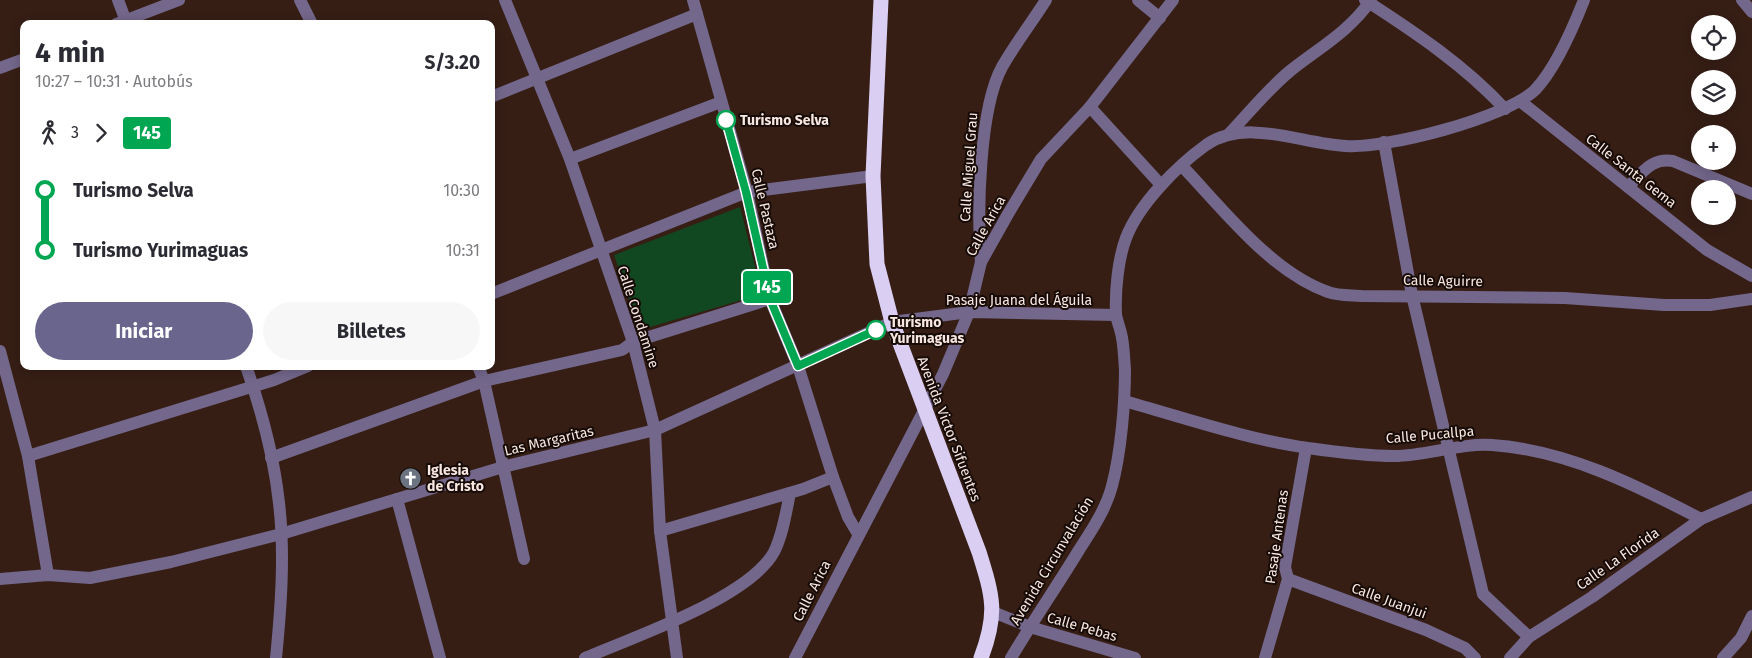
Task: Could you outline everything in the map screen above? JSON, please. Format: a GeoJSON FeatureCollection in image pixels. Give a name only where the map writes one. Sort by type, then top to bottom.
{"type":"FeatureCollection","features":[{"type":"Feature","properties":{"kind":"highway","name":"Avenida Victor Sifuentes"},"geometry":{"type":"LineString","coordinates":[[881,0],[873,176],[877,264],[892,322],[924,412],[980,552],[991,588],[993,612],[991,631],[981,658]]}},
{"type":"Feature","properties":{"kind":"street"},"geometry":{"type":"LineString","coordinates":[[118,0],[122,20]]}},
{"type":"Feature","properties":{"kind":"street"},"geometry":{"type":"LineString","coordinates":[[130,20],[179,0]]}},
{"type":"Feature","properties":{"kind":"street"},"geometry":{"type":"LineString","coordinates":[[300,0],[310,20]]}},
{"type":"Feature","properties":{"kind":"street","name":"Calle Condamine"},"geometry":{"type":"LineString","coordinates":[[505,0],[570,159],[634,342],[655,430],[660,531],[677,658]]}},
{"type":"Feature","properties":{"kind":"street","name":"Calle Pastaza"},"geometry":{"type":"LineString","coordinates":[[693,0],[746,192],[770,299],[798,366],[833,477],[848,517],[858,534]]}},
{"type":"Feature","properties":{"kind":"street","name":"Calle Miguel Grau"},"geometry":{"type":"LineString","coordinates":[[981,262],[980,223],[984,142],[990,99],[1002,68],[1046,0]]}},
{"type":"Feature","properties":{"kind":"street"},"geometry":{"type":"LineString","coordinates":[[1138,0],[1160,18]]}},
{"type":"Feature","properties":{"kind":"street","name":"Calle Arica"},"geometry":{"type":"LineString","coordinates":[[795,658],[858,534],[924,412],[969,312],[981,262],[1041,159],[1090,107],[1173,0]]}},
{"type":"Feature","properties":{"kind":"street","name":"Avenida Circunvalación"},"geometry":{"type":"LineString","coordinates":[[1011,658],[1102,511],[1112,486],[1124,401],[1122,339],[1116,315],[1121,262],[1126,238],[1137,218],[1161,185],[1207,144],[1228,135],[1251,133],[1276,134],[1312,142],[1349,146],[1384,142],[1471,122],[1505,109],[1520,101],[1534,90],[1546,76],[1577,18],[1584,0]]}},
{"type":"Feature","properties":{"kind":"street"},"geometry":{"type":"LineString","coordinates":[[1742,0],[1752,12]]}},
{"type":"Feature","properties":{"kind":"street"},"geometry":{"type":"LineString","coordinates":[[1228,135],[1289,72],[1333,41],[1354,21],[1369,1],[1443,52],[1482,85],[1505,109]]}},
{"type":"Feature","properties":{"kind":"street"},"geometry":{"type":"LineString","coordinates":[[495,95],[536,77],[697,14]]}},
{"type":"Feature","properties":{"kind":"street"},"geometry":{"type":"LineString","coordinates":[[0,68],[20,60]]}},
{"type":"Feature","properties":{"kind":"street","name":"Calle Santa Gema"},"geometry":{"type":"LineString","coordinates":[[1520,101],[1707,250],[1740,271],[1752,276]]}},
{"type":"Feature","properties":{"kind":"street"},"geometry":{"type":"LineString","coordinates":[[570,159],[721,102]]}},
{"type":"Feature","properties":{"kind":"street"},"geometry":{"type":"LineString","coordinates":[[1090,107],[1161,185]]}},
{"type":"Feature","properties":{"kind":"street"},"geometry":{"type":"LineString","coordinates":[[1384,142],[1412,295],[1483,594],[1529,637]]}},
{"type":"Feature","properties":{"kind":"street"},"geometry":{"type":"LineString","coordinates":[[1628,187],[1653,163],[1662,159],[1673,161],[1752,194]]}},
{"type":"Feature","properties":{"kind":"street","name":"Calle Aguirre"},"geometry":{"type":"LineString","coordinates":[[1182,166],[1276,261],[1310,284],[1330,293],[1362,296],[1565,298],[1664,305],[1710,305],[1752,299]]}},
{"type":"Feature","properties":{"kind":"street"},"geometry":{"type":"LineString","coordinates":[[495,292],[601,252],[746,192],[873,176]]}},
{"type":"Feature","properties":{"kind":"street"},"geometry":{"type":"LineString","coordinates":[[271,458],[484,381],[622,350],[634,342],[770,299]]}},
{"type":"Feature","properties":{"kind":"street","name":"Pasaje Juana del Águila"},"geometry":{"type":"LineString","coordinates":[[892,322],[969,312],[1116,315]]}},
{"type":"Feature","properties":{"kind":"street","name":"Las Margaritas"},"geometry":{"type":"LineString","coordinates":[[0,579],[48,575],[90,578],[171,562],[281,534],[503,467],[655,430],[892,322]]}},
{"type":"Feature","properties":{"kind":"street"},"geometry":{"type":"LineString","coordinates":[[0,351],[28,456],[48,575]]}},
{"type":"Feature","properties":{"kind":"street"},"geometry":{"type":"LineString","coordinates":[[247,370],[271,458],[279,503],[281,601],[276,658]]}},
{"type":"Feature","properties":{"kind":"street"},"geometry":{"type":"LineString","coordinates":[[28,456],[296,370]]}},
{"type":"Feature","properties":{"kind":"street"},"geometry":{"type":"LineString","coordinates":[[480,370],[484,381],[524,559]]}},
{"type":"Feature","properties":{"kind":"street","name":"Calle Pucallpa"},"geometry":{"type":"LineString","coordinates":[[1124,401],[1234,432],[1306,448],[1395,456],[1447,448],[1490,445],[1518,448],[1598,470],[1641,488],[1701,519]]}},
{"type":"Feature","properties":{"kind":"street","name":"Pasaje Antenas"},"geometry":{"type":"LineString","coordinates":[[1265,658],[1288,580],[1285,567],[1306,448]]}},
{"type":"Feature","properties":{"kind":"street"},"geometry":{"type":"LineString","coordinates":[[660,531],[790,493],[833,477]]}},
{"type":"Feature","properties":{"kind":"street"},"geometry":{"type":"LineString","coordinates":[[585,658],[673,621],[738,586],[762,566],[773,553],[781,536],[790,493]]}},
{"type":"Feature","properties":{"kind":"street","name":"Calle La Florida"},"geometry":{"type":"LineString","coordinates":[[1510,658],[1529,637],[1592,597],[1701,519],[1752,497]]}},
{"type":"Feature","properties":{"kind":"street"},"geometry":{"type":"LineString","coordinates":[[397,499],[440,658]]}},
{"type":"Feature","properties":{"kind":"street","name":"Calle Juanjui"},"geometry":{"type":"LineString","coordinates":[[1288,580],[1426,630],[1465,648],[1475,658]]}},
{"type":"Feature","properties":{"kind":"street","name":"Calle Pebas"},"geometry":{"type":"LineString","coordinates":[[993,612],[1030,627],[1132,657]]}},
{"type":"Feature","properties":{"kind":"street"},"geometry":{"type":"LineString","coordinates":[[1723,658],[1741,638],[1752,616]]}},
{"type":"Feature","properties":{"kind":"green space"},"geometry":{"type":"Polygon","coordinates":[[[740,207],[762,294],[640,330],[614,255],[740,207]]]}},
{"type":"Feature","properties":{"kind":"bus line","name":"145"},"geometry":{"type":"LineString","coordinates":[[726,120],[746,192],[770,299],[798,366],[876,330]]}},
{"type":"Feature","properties":{"kind":"place","name":"Turismo Selva"},"geometry":{"type":"Point","coordinates":[726,120]}},
{"type":"Feature","properties":{"kind":"place","name":"Turismo Yurimaguas"},"geometry":{"type":"Point","coordinates":[876,330]}},
{"type":"Feature","properties":{"kind":"place","name":"Iglesia de Cristo"},"geometry":{"type":"Point","coordinates":[411,478]}}]}
